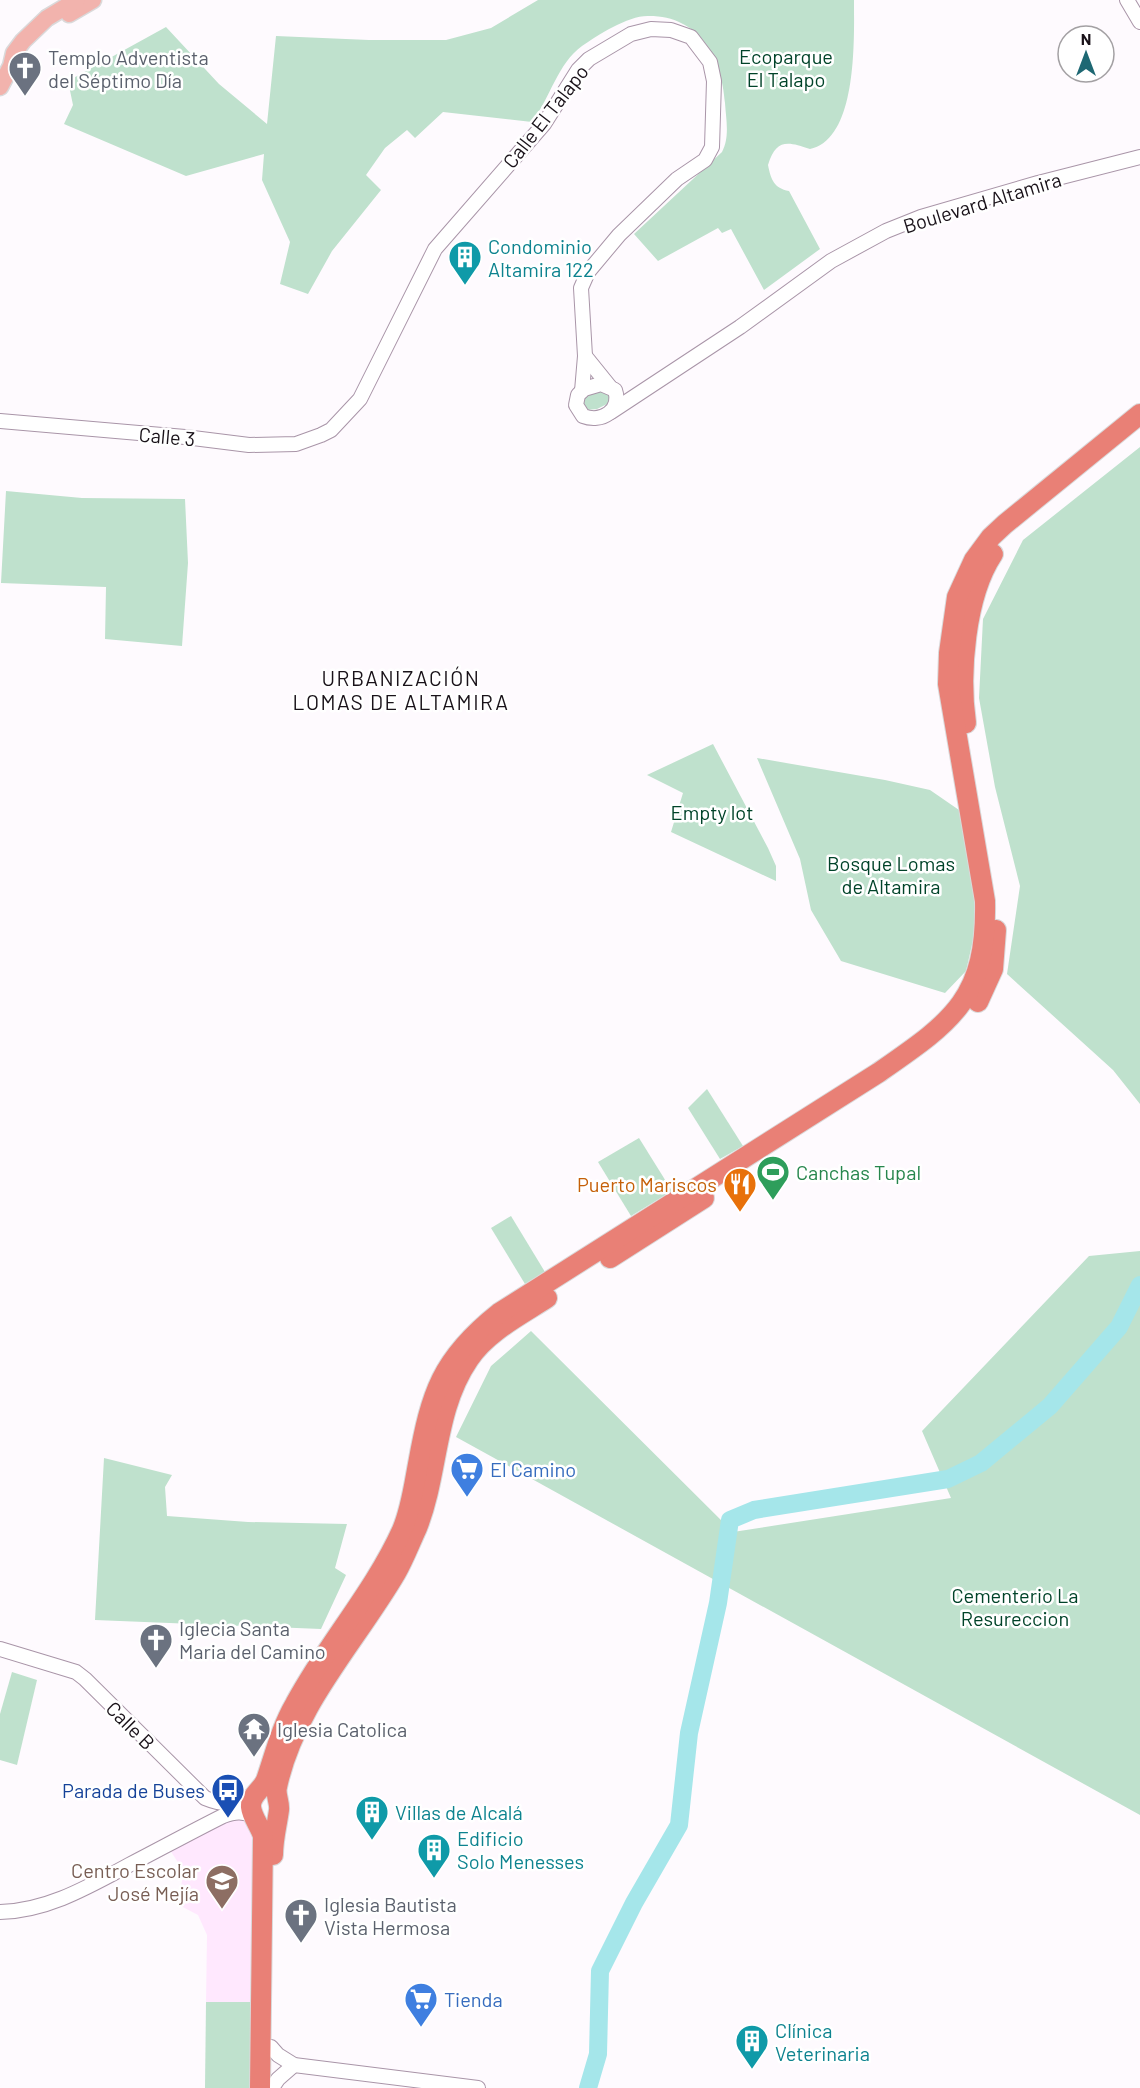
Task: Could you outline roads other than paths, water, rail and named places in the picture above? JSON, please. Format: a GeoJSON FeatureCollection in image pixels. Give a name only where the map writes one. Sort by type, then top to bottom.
{"type":"FeatureCollection","features":[{"type":"Feature","properties":{"kind":"highway"},"geometry":{"type":"LineString","coordinates":[[261,2088],[263,1836],[251,1804],[254,1795],[265,1782],[277,1741],[295,1703],[403,1528],[429,1409],[440,1379],[463,1345],[499,1313],[886,1067],[932,1035],[960,1007],[977,972],[985,926],[985,900],[948,684],[949,654],[957,597],[968,570],[991,537],[1140,414]]}},
{"type":"Feature","properties":{"kind":"highway"},"geometry":{"type":"LineString","coordinates":[[272,2088],[273,1836],[277,1789],[307,1709],[396,1572],[411,1540],[425,1502],[444,1413],[469,1358],[495,1333],[551,1295],[666,1224],[938,1047],[958,1029],[982,995],[993,969],[997,923],[996,897],[968,735],[963,689],[967,643],[976,589],[982,571],[1008,536],[1140,427]]}},
{"type":"Feature","properties":{"kind":"highway"},"geometry":{"type":"LineString","coordinates":[[254,1795],[265,1792],[277,1808]]}},
{"type":"Feature","properties":{"kind":"highway"},"geometry":{"type":"LineString","coordinates":[[255,1818],[270,1823],[277,1808]]}},
{"type":"Feature","properties":{"kind":"main road"},"geometry":{"type":"LineString","coordinates":[[0,87],[14,53],[34,29],[77,0]]}},
{"type":"Feature","properties":{"kind":"main road"},"geometry":{"type":"LineString","coordinates":[[10,66],[21,58],[53,25],[93,0]]}},
{"type":"Feature","properties":{"kind":"street"},"geometry":{"type":"LineString","coordinates":[[1127,0],[1140,22]]}},
{"type":"Feature","properties":{"kind":"street","name":"Calle El Talapo"},"geometry":{"type":"LineString","coordinates":[[331,430],[360,399],[435,249],[544,124],[578,70],[589,59],[631,34],[651,28],[671,30],[691,38],[710,62],[714,81],[712,147],[705,160],[677,179],[619,235],[588,272],[581,288],[585,356],[582,391]]}},
{"type":"Feature","properties":{"kind":"street","name":"Boulevard Altamira"},"geometry":{"type":"LineString","coordinates":[[611,412],[740,327],[831,261],[886,231],[921,217],[1038,183],[1140,157]]}},
{"type":"Feature","properties":{"kind":"street"},"geometry":{"type":"LineString","coordinates":[[585,356],[613,388],[617,405],[611,412],[592,418],[583,416],[576,401],[582,391],[602,384],[613,388]]}},
{"type":"Feature","properties":{"kind":"street","name":"Boulevard Altamira"},"geometry":{"type":"LineString","coordinates":[[613,388],[652,383]]}},
{"type":"Feature","properties":{"kind":"street","name":"Calle 3"},"geometry":{"type":"LineString","coordinates":[[0,421],[249,445],[297,444],[331,430]]}},
{"type":"Feature","properties":{"kind":"street","name":"Calle B"},"geometry":{"type":"LineString","coordinates":[[0,1649],[76,1672],[86,1679],[205,1798]]}},
{"type":"Feature","properties":{"kind":"street"},"geometry":{"type":"LineString","coordinates":[[205,1798],[228,1805],[254,1795]]}},
{"type":"Feature","properties":{"kind":"street"},"geometry":{"type":"LineString","coordinates":[[205,1798],[210,1807],[208,1823]]}},
{"type":"Feature","properties":{"kind":"street"},"geometry":{"type":"LineString","coordinates":[[0,1912],[15,1912],[41,1907],[86,1889],[208,1823],[234,1812],[245,1812],[255,1818]]}},
{"type":"Feature","properties":{"kind":"street"},"geometry":{"type":"LineString","coordinates":[[271,2047],[278,2055],[294,2065],[478,2088]]}},
{"type":"Feature","properties":{"kind":"street"},"geometry":{"type":"LineString","coordinates":[[272,2088],[278,2079],[294,2065]]}},
{"type":"Feature","properties":{"kind":"waterway"},"geometry":{"type":"LineString","coordinates":[[588,2088],[598,2054],[600,1971],[634,1903],[679,1825],[689,1733],[718,1603],[730,1520],[754,1510],[948,1479],[981,1463],[1050,1406],[1119,1327],[1140,1285]]}},
{"type":"Feature","properties":{"kind":"place","name":"Templo Adventista del Séptimo Día"},"geometry":{"type":"Point","coordinates":[25,97]}},
{"type":"Feature","properties":{"kind":"place","name":"Condominio Altamira 122"},"geometry":{"type":"Point","coordinates":[465,286]}},
{"type":"Feature","properties":{"kind":"place","name":"Canchas Tupal"},"geometry":{"type":"Point","coordinates":[773,1201]}},
{"type":"Feature","properties":{"kind":"place","name":"Puerto Mariscos"},"geometry":{"type":"Point","coordinates":[740,1213]}},
{"type":"Feature","properties":{"kind":"place","name":"El Camino"},"geometry":{"type":"Point","coordinates":[467,1498]}},
{"type":"Feature","properties":{"kind":"place","name":"Iglecia Santa Maria del Camino"},"geometry":{"type":"Point","coordinates":[156,1669]}},
{"type":"Feature","properties":{"kind":"place","name":"Iglesia Catolica"},"geometry":{"type":"Point","coordinates":[254,1758]}},
{"type":"Feature","properties":{"kind":"place","name":"Parada de Buses"},"geometry":{"type":"Point","coordinates":[228,1819]}},
{"type":"Feature","properties":{"kind":"place","name":"Villas de Alcalá"},"geometry":{"type":"Point","coordinates":[372,1841]}},
{"type":"Feature","properties":{"kind":"place","name":"Edificio Solo Menesses"},"geometry":{"type":"Point","coordinates":[434,1879]}},
{"type":"Feature","properties":{"kind":"place","name":"Centro Escolar José Mejía"},"geometry":{"type":"Point","coordinates":[222,1910]}},
{"type":"Feature","properties":{"kind":"place","name":"Iglesia Bautista Vista Hermosa"},"geometry":{"type":"Point","coordinates":[301,1944]}},
{"type":"Feature","properties":{"kind":"place","name":"Tienda"},"geometry":{"type":"Point","coordinates":[421,2028]}},
{"type":"Feature","properties":{"kind":"place","name":"Clínica Veterinaria"},"geometry":{"type":"Point","coordinates":[752,2070]}},
{"type":"Feature","properties":{"kind":"district","name":"URBANIZACIÓN LOMAS DE ALTAMIRA"},"geometry":{"type":"Point","coordinates":[401,689]}},
{"type":"Feature","properties":{"kind":"park label","name":"Ecoparque El Talapo"},"geometry":{"type":"Point","coordinates":[786,68]}},
{"type":"Feature","properties":{"kind":"park label","name":"Empty lot"},"geometry":{"type":"Point","coordinates":[712,812]}},
{"type":"Feature","properties":{"kind":"park label","name":"Bosque Lomas de Altamira"},"geometry":{"type":"Point","coordinates":[891,874]}},
{"type":"Feature","properties":{"kind":"park label","name":"Cementerio La Resureccion"},"geometry":{"type":"Point","coordinates":[1015,1606]}}]}
